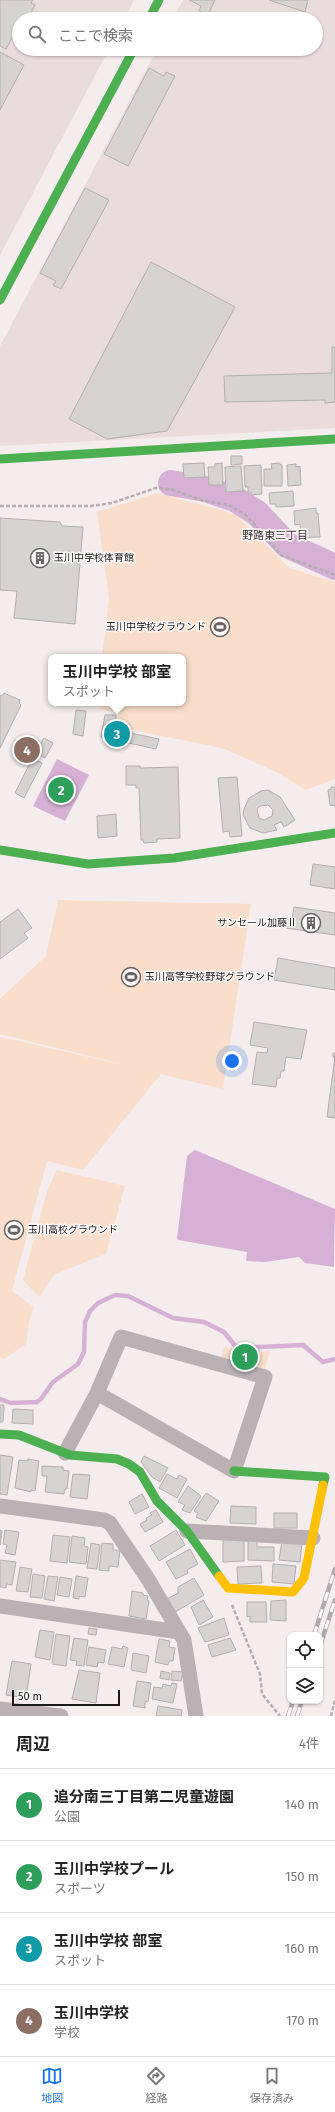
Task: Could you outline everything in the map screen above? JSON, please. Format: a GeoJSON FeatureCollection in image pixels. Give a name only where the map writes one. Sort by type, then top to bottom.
{"type":"FeatureCollection","features":[{"type":"Feature","properties":{"kind":"street"},"geometry":{"type":"LineString","coordinates":[[153,12],[159,0]]}},
{"type":"Feature","properties":{"kind":"street"},"geometry":{"type":"LineString","coordinates":[[0,300],[130,56]]}},
{"type":"Feature","properties":{"kind":"street"},"geometry":{"type":"LineString","coordinates":[[0,459],[335,439]]}},
{"type":"Feature","properties":{"kind":"street"},"geometry":{"type":"LineString","coordinates":[[0,850],[88,864],[174,858],[335,833]]}},
{"type":"Feature","properties":{"kind":"street"},"geometry":{"type":"LineString","coordinates":[[66,1453],[97,1393],[122,1337],[265,1377],[234,1471]]}},
{"type":"Feature","properties":{"kind":"street"},"geometry":{"type":"LineString","coordinates":[[0,1434],[19,1435],[66,1453],[117,1459],[129,1464],[140,1472],[157,1501],[186,1531],[228,1588],[293,1592],[304,1578],[325,1477],[234,1471],[97,1393]]}},
{"type":"Feature","properties":{"kind":"street"},"geometry":{"type":"LineString","coordinates":[[0,1506],[104,1520],[110,1523],[148,1579],[184,1640],[196,1716]]}},
{"type":"Feature","properties":{"kind":"street"},"geometry":{"type":"LineString","coordinates":[[186,1531],[313,1538]]}},
{"type":"Feature","properties":{"kind":"street"},"geometry":{"type":"LineString","coordinates":[[0,1606],[179,1632]]}},
{"type":"Feature","properties":{"kind":"street"},"geometry":{"type":"LineString","coordinates":[[0,1709],[61,1716]]}},
{"type":"Feature","properties":{"kind":"path"},"geometry":{"type":"LineString","coordinates":[[0,506],[91,506],[112,503],[156,488],[171,489],[201,500],[229,505],[246,515],[281,554],[335,575]]}},
{"type":"Feature","properties":{"kind":"path"},"geometry":{"type":"LineString","coordinates":[[228,1588],[234,1612],[260,1674],[262,1694],[280,1716]]}},
{"type":"Feature","properties":{"kind":"path"},"geometry":{"type":"LineString","coordinates":[[331,1716],[335,1700]]}},
{"type":"Feature","properties":{"kind":"shaded area"},"geometry":{"type":"Polygon","coordinates":[[[0,0],[134,0],[128,12],[12,12],[12,56],[105,56],[0,255],[0,0]]]}},
{"type":"Feature","properties":{"kind":"shaded area"},"geometry":{"type":"Polygon","coordinates":[[[183,0],[335,0],[335,428],[0,446],[0,346],[153,56],[323,56],[323,12],[177,12],[183,0]]]}},
{"type":"Feature","properties":{"kind":"shaded area","name":"玉川中学校グラウンド"},"geometry":{"type":"Polygon","coordinates":[[[157,493],[235,514],[289,568],[335,582],[335,779],[306,790],[276,772],[225,749],[120,727],[118,712],[100,710],[100,706],[186,706],[186,654],[102,654],[109,598],[97,512],[157,493]]]}},
{"type":"Feature","properties":{"kind":"shaded area"},"geometry":{"type":"Polygon","coordinates":[[[57,759],[89,775],[65,821],[33,806],[57,759]]]}},
{"type":"Feature","properties":{"kind":"shaded area","name":"玉川高等学校野球グラウンド"},"geometry":{"type":"Polygon","coordinates":[[[58,900],[251,904],[223,1089],[161,1074],[83,1170],[47,1161],[12,1291],[34,1307],[29,1321],[26,1344],[4,1359],[0,1357],[0,1037],[129,1066],[0,1034],[0,999],[46,956],[58,900]]]}},
{"type":"Feature","properties":{"kind":"shaded area"},"geometry":{"type":"Polygon","coordinates":[[[195,1150],[335,1209],[334,1267],[305,1263],[299,1257],[265,1262],[246,1261],[247,1252],[178,1240],[177,1238],[187,1156],[195,1150]]]}},
{"type":"Feature","properties":{"kind":"shaded area"},"geometry":{"type":"Polygon","coordinates":[[[57,1170],[125,1186],[106,1254],[55,1274],[39,1297],[23,1280],[47,1191],[57,1170]]]}},
{"type":"Feature","properties":{"kind":"shaded area"},"geometry":{"type":"Polygon","coordinates":[[[225,1346],[239,1354],[270,1351],[265,1369],[220,1360],[225,1346]]]}},
{"type":"Feature","properties":{"kind":"building"},"geometry":{"type":"Polygon","coordinates":[[[0,0],[33,0],[31,3],[35,5],[32,12],[12,12],[12,38],[6,49],[0,46],[0,0]]]}},
{"type":"Feature","properties":{"kind":"building"},"geometry":{"type":"Polygon","coordinates":[[[189,0],[215,0],[209,12],[199,11],[201,6],[189,0]]]}},
{"type":"Feature","properties":{"kind":"building"},"geometry":{"type":"Polygon","coordinates":[[[269,0],[308,0],[305,12],[269,0]]]}},
{"type":"Feature","properties":{"kind":"building"},"geometry":{"type":"Polygon","coordinates":[[[0,52],[24,65],[0,110],[0,52]]]}},
{"type":"Feature","properties":{"kind":"building"},"geometry":{"type":"Polygon","coordinates":[[[149,68],[164,76],[166,72],[175,76],[128,166],[104,154],[149,68]]]}},
{"type":"Feature","properties":{"kind":"building"},"geometry":{"type":"Polygon","coordinates":[[[85,188],[109,200],[61,289],[53,285],[56,281],[40,273],[85,188]]]}},
{"type":"Feature","properties":{"kind":"building"},"geometry":{"type":"Polygon","coordinates":[[[151,262],[235,307],[167,431],[107,439],[69,419],[151,262]]]}},
{"type":"Feature","properties":{"kind":"building"},"geometry":{"type":"Polygon","coordinates":[[[332,347],[335,347],[335,402],[325,403],[325,400],[225,402],[224,376],[332,373],[332,347]]]}},
{"type":"Feature","properties":{"kind":"building"},"geometry":{"type":"Polygon","coordinates":[[[231,456],[242,456],[242,464],[231,465],[231,456]]]}},
{"type":"Feature","properties":{"kind":"building"},"geometry":{"type":"Polygon","coordinates":[[[204,463],[205,477],[184,478],[183,464],[204,463]]]}},
{"type":"Feature","properties":{"kind":"building"},"geometry":{"type":"Polygon","coordinates":[[[222,463],[223,485],[209,485],[208,467],[215,467],[215,464],[222,463]]]}},
{"type":"Feature","properties":{"kind":"building"},"geometry":{"type":"Polygon","coordinates":[[[278,463],[282,465],[282,486],[264,486],[264,469],[272,469],[271,464],[278,463]]]}},
{"type":"Feature","properties":{"kind":"building"},"geometry":{"type":"Polygon","coordinates":[[[296,464],[296,467],[300,466],[301,485],[288,486],[287,465],[296,464]]]}},
{"type":"Feature","properties":{"kind":"building"},"geometry":{"type":"Polygon","coordinates":[[[261,465],[262,494],[251,495],[251,492],[248,492],[248,487],[245,487],[244,466],[261,465]]]}},
{"type":"Feature","properties":{"kind":"building"},"geometry":{"type":"Polygon","coordinates":[[[241,466],[243,491],[226,492],[225,467],[241,466]]]}},
{"type":"Feature","properties":{"kind":"building"},"geometry":{"type":"Polygon","coordinates":[[[293,491],[294,506],[276,507],[276,504],[270,504],[269,493],[293,491]]]}},
{"type":"Feature","properties":{"kind":"building"},"geometry":{"type":"Polygon","coordinates":[[[316,508],[316,513],[318,513],[320,537],[301,538],[300,524],[295,525],[294,511],[316,508]]]}},
{"type":"Feature","properties":{"kind":"building","name":"玉川中学校体育館"},"geometry":{"type":"Polygon","coordinates":[[[0,518],[60,522],[62,526],[83,527],[75,624],[14,618],[17,591],[0,590],[0,518]]]}},
{"type":"Feature","properties":{"kind":"building"},"geometry":{"type":"Polygon","coordinates":[[[4,693],[20,700],[19,703],[21,705],[0,748],[0,695],[2,696],[4,693]]]}},
{"type":"Feature","properties":{"kind":"building"},"geometry":{"type":"Polygon","coordinates":[[[76,710],[86,711],[83,736],[73,734],[76,710]]]}},
{"type":"Feature","properties":{"kind":"building"},"geometry":{"type":"Polygon","coordinates":[[[105,715],[116,715],[116,730],[159,739],[156,749],[101,737],[105,715]]]}},
{"type":"Feature","properties":{"kind":"building"},"geometry":{"type":"Polygon","coordinates":[[[44,738],[53,743],[45,758],[35,753],[44,738]]]}},
{"type":"Feature","properties":{"kind":"building"},"geometry":{"type":"Polygon","coordinates":[[[32,759],[42,763],[24,798],[15,793],[32,759]]]}},
{"type":"Feature","properties":{"kind":"building"},"geometry":{"type":"Polygon","coordinates":[[[126,766],[140,766],[140,768],[178,767],[180,838],[157,839],[157,842],[144,843],[143,840],[141,840],[139,788],[136,788],[136,785],[126,785],[126,766]]]}},
{"type":"Feature","properties":{"kind":"building"},"geometry":{"type":"Polygon","coordinates":[[[237,777],[242,836],[230,837],[229,831],[223,832],[218,778],[237,777]]]}},
{"type":"Feature","properties":{"kind":"building"},"geometry":{"type":"Polygon","coordinates":[[[331,787],[335,787],[335,806],[330,805],[328,790],[331,789],[331,787]]]}},
{"type":"Feature","properties":{"kind":"building"},"geometry":{"type":"Polygon","coordinates":[[[268,790],[280,797],[295,820],[284,827],[281,822],[274,825],[277,830],[263,833],[250,828],[243,815],[244,809],[249,798],[261,791],[268,790]],[[268,805],[260,806],[257,809],[259,818],[264,820],[272,816],[273,810],[268,805]]]}},
{"type":"Feature","properties":{"kind":"building"},"geometry":{"type":"Polygon","coordinates":[[[116,814],[117,836],[98,838],[97,816],[116,814]]]}},
{"type":"Feature","properties":{"kind":"building"},"geometry":{"type":"Polygon","coordinates":[[[313,864],[335,867],[335,889],[310,885],[313,864]]]}},
{"type":"Feature","properties":{"kind":"building","name":"サンセール加藤Ⅱ"},"geometry":{"type":"Polygon","coordinates":[[[294,907],[335,913],[335,935],[286,928],[287,919],[292,919],[294,907]]]}},
{"type":"Feature","properties":{"kind":"building"},"geometry":{"type":"Polygon","coordinates":[[[18,909],[32,928],[24,933],[28,938],[0,959],[0,922],[18,909]]]}},
{"type":"Feature","properties":{"kind":"building"},"geometry":{"type":"Polygon","coordinates":[[[278,958],[335,968],[335,990],[274,980],[278,958]]]}},
{"type":"Feature","properties":{"kind":"building"},"geometry":{"type":"Polygon","coordinates":[[[254,1022],[307,1030],[301,1059],[286,1057],[284,1071],[281,1071],[280,1078],[277,1078],[276,1087],[252,1084],[257,1052],[267,1053],[268,1048],[250,1045],[254,1022]]]}},
{"type":"Feature","properties":{"kind":"building"},"geometry":{"type":"Polygon","coordinates":[[[335,1057],[335,1118],[327,1117],[335,1057]]]}},
{"type":"Feature","properties":{"kind":"building"},"geometry":{"type":"Polygon","coordinates":[[[0,1405],[4,1405],[3,1422],[0,1422],[0,1405]]]}},
{"type":"Feature","properties":{"kind":"building"},"geometry":{"type":"Polygon","coordinates":[[[13,1409],[33,1410],[33,1424],[12,1423],[13,1409]]]}},
{"type":"Feature","properties":{"kind":"building"},"geometry":{"type":"Polygon","coordinates":[[[0,1455],[13,1457],[7,1495],[0,1494],[0,1455]]]}},
{"type":"Feature","properties":{"kind":"building"},"geometry":{"type":"Polygon","coordinates":[[[144,1456],[168,1468],[160,1482],[152,1477],[141,1462],[144,1456]]]}},
{"type":"Feature","properties":{"kind":"building"},"geometry":{"type":"Polygon","coordinates":[[[28,1459],[39,1461],[35,1491],[31,1490],[31,1492],[15,1488],[19,1460],[27,1461],[28,1459]]]}},
{"type":"Feature","properties":{"kind":"building"},"geometry":{"type":"Polygon","coordinates":[[[42,1466],[63,1467],[63,1470],[69,1471],[67,1489],[65,1489],[64,1494],[45,1492],[47,1476],[42,1476],[42,1466]]]}},
{"type":"Feature","properties":{"kind":"building"},"geometry":{"type":"Polygon","coordinates":[[[73,1474],[90,1475],[87,1499],[70,1497],[73,1474]]]}},
{"type":"Feature","properties":{"kind":"building"},"geometry":{"type":"Polygon","coordinates":[[[167,1474],[177,1479],[179,1475],[187,1479],[177,1498],[159,1488],[167,1474]]]}},
{"type":"Feature","properties":{"kind":"building"},"geometry":{"type":"Polygon","coordinates":[[[188,1486],[201,1496],[190,1513],[182,1510],[185,1505],[178,1502],[188,1486]]]}},
{"type":"Feature","properties":{"kind":"building"},"geometry":{"type":"Polygon","coordinates":[[[206,1493],[219,1501],[206,1521],[196,1517],[198,1513],[194,1511],[206,1493]]]}},
{"type":"Feature","properties":{"kind":"building"},"geometry":{"type":"Polygon","coordinates":[[[142,1494],[149,1507],[135,1514],[129,1502],[142,1494]]]}},
{"type":"Feature","properties":{"kind":"building"},"geometry":{"type":"Polygon","coordinates":[[[231,1506],[256,1507],[256,1524],[230,1523],[231,1506]]]}},
{"type":"Feature","properties":{"kind":"building"},"geometry":{"type":"Polygon","coordinates":[[[156,1510],[163,1522],[145,1532],[140,1524],[152,1515],[150,1513],[156,1510]]]}},
{"type":"Feature","properties":{"kind":"building"},"geometry":{"type":"Polygon","coordinates":[[[274,1513],[297,1513],[297,1528],[274,1528],[274,1513]]]}},
{"type":"Feature","properties":{"kind":"building"},"geometry":{"type":"Polygon","coordinates":[[[0,1530],[2,1531],[0,1545],[0,1530]]]}},
{"type":"Feature","properties":{"kind":"building"},"geometry":{"type":"Polygon","coordinates":[[[5,1530],[19,1532],[15,1555],[5,1553],[7,1545],[3,1544],[5,1530]]]}},
{"type":"Feature","properties":{"kind":"building"},"geometry":{"type":"Polygon","coordinates":[[[176,1530],[185,1545],[159,1561],[150,1546],[176,1530]]]}},
{"type":"Feature","properties":{"kind":"building"},"geometry":{"type":"Polygon","coordinates":[[[53,1535],[70,1537],[67,1563],[50,1561],[53,1535]]]}},
{"type":"Feature","properties":{"kind":"building"},"geometry":{"type":"Polygon","coordinates":[[[72,1536],[85,1538],[84,1546],[88,1547],[86,1564],[69,1562],[72,1536]]]}},
{"type":"Feature","properties":{"kind":"building"},"geometry":{"type":"Polygon","coordinates":[[[223,1539],[244,1539],[244,1561],[223,1562],[223,1539]]]}},
{"type":"Feature","properties":{"kind":"building"},"geometry":{"type":"Polygon","coordinates":[[[248,1540],[257,1540],[257,1547],[274,1547],[274,1561],[248,1560],[248,1540]]]}},
{"type":"Feature","properties":{"kind":"building"},"geometry":{"type":"Polygon","coordinates":[[[282,1541],[302,1543],[300,1562],[279,1560],[282,1541]]]}},
{"type":"Feature","properties":{"kind":"building"},"geometry":{"type":"Polygon","coordinates":[[[91,1543],[100,1545],[97,1569],[87,1568],[91,1543]]]}},
{"type":"Feature","properties":{"kind":"building"},"geometry":{"type":"Polygon","coordinates":[[[102,1543],[113,1544],[113,1550],[120,1550],[118,1567],[109,1566],[109,1571],[99,1570],[102,1543]]]}},
{"type":"Feature","properties":{"kind":"building"},"geometry":{"type":"Polygon","coordinates":[[[190,1549],[198,1564],[187,1570],[188,1573],[176,1579],[166,1562],[190,1549]]]}},
{"type":"Feature","properties":{"kind":"building"},"geometry":{"type":"Polygon","coordinates":[[[0,1560],[16,1562],[12,1585],[6,1584],[6,1588],[0,1587],[0,1560]]]}},
{"type":"Feature","properties":{"kind":"building"},"geometry":{"type":"Polygon","coordinates":[[[273,1564],[296,1566],[294,1584],[272,1582],[273,1564]]]}},
{"type":"Feature","properties":{"kind":"building"},"geometry":{"type":"Polygon","coordinates":[[[261,1566],[262,1583],[238,1584],[237,1567],[261,1566]]]}},
{"type":"Feature","properties":{"kind":"building"},"geometry":{"type":"Polygon","coordinates":[[[20,1567],[32,1569],[28,1592],[16,1591],[20,1567]]]}},
{"type":"Feature","properties":{"kind":"building"},"geometry":{"type":"Polygon","coordinates":[[[33,1574],[45,1576],[42,1598],[30,1597],[33,1574]]]}},
{"type":"Feature","properties":{"kind":"building"},"geometry":{"type":"Polygon","coordinates":[[[48,1576],[58,1577],[54,1601],[44,1599],[48,1576]]]}},
{"type":"Feature","properties":{"kind":"building"},"geometry":{"type":"Polygon","coordinates":[[[76,1576],[88,1578],[85,1597],[79,1596],[79,1599],[73,1598],[76,1576]]]}},
{"type":"Feature","properties":{"kind":"building"},"geometry":{"type":"Polygon","coordinates":[[[60,1577],[72,1579],[69,1597],[57,1595],[60,1577]]]}},
{"type":"Feature","properties":{"kind":"building"},"geometry":{"type":"Polygon","coordinates":[[[194,1578],[204,1595],[175,1612],[167,1599],[178,1593],[178,1587],[194,1578]]]}},
{"type":"Feature","properties":{"kind":"building"},"geometry":{"type":"Polygon","coordinates":[[[132,1591],[143,1593],[143,1595],[148,1596],[147,1600],[149,1601],[146,1619],[129,1616],[132,1591]]]}},
{"type":"Feature","properties":{"kind":"building"},"geometry":{"type":"Polygon","coordinates":[[[203,1600],[213,1617],[199,1625],[191,1607],[203,1600]]]}},
{"type":"Feature","properties":{"kind":"building"},"geometry":{"type":"Polygon","coordinates":[[[286,1600],[286,1621],[270,1620],[271,1601],[286,1600]]]}},
{"type":"Feature","properties":{"kind":"building"},"geometry":{"type":"Polygon","coordinates":[[[247,1602],[266,1602],[267,1622],[250,1622],[250,1616],[247,1617],[247,1602]]]}},
{"type":"Feature","properties":{"kind":"building"},"geometry":{"type":"Polygon","coordinates":[[[224,1618],[229,1635],[205,1642],[198,1628],[224,1618]]]}},
{"type":"Feature","properties":{"kind":"building"},"geometry":{"type":"Polygon","coordinates":[[[89,1628],[97,1629],[96,1635],[88,1634],[89,1628]]]}},
{"type":"Feature","properties":{"kind":"building"},"geometry":{"type":"Polygon","coordinates":[[[40,1630],[54,1632],[50,1660],[35,1657],[40,1630]]]}},
{"type":"Feature","properties":{"kind":"building"},"geometry":{"type":"Polygon","coordinates":[[[56,1634],[70,1636],[66,1666],[52,1664],[56,1634]]]}},
{"type":"Feature","properties":{"kind":"building"},"geometry":{"type":"Polygon","coordinates":[[[74,1638],[88,1640],[84,1666],[76,1665],[77,1661],[70,1660],[74,1638]]]}},
{"type":"Feature","properties":{"kind":"building"},"geometry":{"type":"Polygon","coordinates":[[[230,1638],[236,1650],[212,1657],[208,1645],[230,1638]]]}},
{"type":"Feature","properties":{"kind":"building"},"geometry":{"type":"Polygon","coordinates":[[[159,1639],[170,1641],[169,1647],[175,1648],[173,1661],[169,1661],[168,1665],[155,1662],[159,1639]]]}},
{"type":"Feature","properties":{"kind":"building"},"geometry":{"type":"Polygon","coordinates":[[[123,1646],[128,1648],[124,1667],[108,1664],[112,1647],[122,1649],[123,1646]]]}},
{"type":"Feature","properties":{"kind":"building"},"geometry":{"type":"Polygon","coordinates":[[[89,1647],[106,1650],[104,1663],[98,1662],[97,1667],[86,1665],[89,1647]]]}},
{"type":"Feature","properties":{"kind":"building"},"geometry":{"type":"Polygon","coordinates":[[[133,1653],[149,1656],[146,1673],[131,1670],[133,1653]]]}},
{"type":"Feature","properties":{"kind":"building"},"geometry":{"type":"Polygon","coordinates":[[[12,1661],[31,1664],[26,1698],[6,1695],[12,1661]]]}},
{"type":"Feature","properties":{"kind":"building"},"geometry":{"type":"Polygon","coordinates":[[[79,1670],[100,1673],[96,1703],[72,1699],[79,1670]]]}},
{"type":"Feature","properties":{"kind":"building"},"geometry":{"type":"Polygon","coordinates":[[[161,1671],[170,1673],[169,1680],[160,1678],[161,1671]]]}},
{"type":"Feature","properties":{"kind":"building"},"geometry":{"type":"Polygon","coordinates":[[[172,1671],[183,1672],[181,1681],[171,1680],[172,1671]]]}},
{"type":"Feature","properties":{"kind":"building"},"geometry":{"type":"Polygon","coordinates":[[[137,1681],[151,1683],[148,1702],[145,1701],[145,1708],[133,1706],[137,1681]]]}},
{"type":"Feature","properties":{"kind":"building"},"geometry":{"type":"Polygon","coordinates":[[[172,1683],[177,1684],[173,1703],[152,1699],[154,1687],[162,1688],[163,1684],[171,1686],[172,1683]]]}},
{"type":"Feature","properties":{"kind":"building"},"geometry":{"type":"Polygon","coordinates":[[[158,1706],[182,1710],[181,1716],[156,1716],[158,1706]]]}},
{"type":"Feature","properties":{"kind":"waterway"},"geometry":{"type":"LineString","coordinates":[[171,483],[205,489],[235,499],[257,513],[287,545],[335,567]]}},
{"type":"Feature","properties":{"kind":"waterway"},"geometry":{"type":"LineString","coordinates":[[0,1399],[11,1403],[37,1402],[41,1399],[53,1382],[78,1364],[84,1352],[85,1322],[90,1311],[98,1303],[115,1295],[128,1296],[173,1318],[204,1322],[224,1332],[237,1348],[303,1345],[323,1362],[335,1359]]}},
{"type":"Feature","properties":{"kind":"railway"},"geometry":{"type":"LineString","coordinates":[[315,1632],[335,1569]]}},
{"type":"Feature","properties":{"kind":"railway"},"geometry":{"type":"LineString","coordinates":[[323,1637],[335,1600]]}},
{"type":"Feature","properties":{"kind":"railway"},"geometry":{"type":"LineString","coordinates":[[288,1716],[292,1704]]}},
{"type":"Feature","properties":{"kind":"railway"},"geometry":{"type":"LineString","coordinates":[[297,1716],[301,1704]]}},
{"type":"Feature","properties":{"kind":"traffic: fast"},"geometry":{"type":"LineString","coordinates":[[153,12],[159,0]]}},
{"type":"Feature","properties":{"kind":"traffic: fast"},"geometry":{"type":"LineString","coordinates":[[0,300],[130,56]]}},
{"type":"Feature","properties":{"kind":"traffic: fast"},"geometry":{"type":"LineString","coordinates":[[0,459],[335,439]]}},
{"type":"Feature","properties":{"kind":"traffic: fast"},"geometry":{"type":"LineString","coordinates":[[0,850],[88,864],[174,858],[335,833]]}},
{"type":"Feature","properties":{"kind":"traffic: fast"},"geometry":{"type":"LineString","coordinates":[[0,1434],[19,1435],[70,1455],[117,1459],[129,1464],[140,1472],[157,1501],[187,1531],[219,1576]]}},
{"type":"Feature","properties":{"kind":"traffic: fast"},"geometry":{"type":"LineString","coordinates":[[234,1471],[325,1477],[323,1485]]}},
{"type":"Feature","properties":{"kind":"traffic: slow"},"geometry":{"type":"LineString","coordinates":[[219,1576],[228,1588],[293,1592],[304,1578],[323,1485]]}},
{"type":"Feature","properties":{"kind":"place","name":"玉川中学校体育館"},"geometry":{"type":"Point","coordinates":[40,558]}},
{"type":"Feature","properties":{"kind":"place","name":"玉川中学校グラウンド"},"geometry":{"type":"Point","coordinates":[220,627]}},
{"type":"Feature","properties":{"kind":"place","name":"玉川中学校 部室"},"geometry":{"type":"Point","coordinates":[117,734]}},
{"type":"Feature","properties":{"kind":"place","name":"玉川中学校"},"geometry":{"type":"Point","coordinates":[27,750]}},
{"type":"Feature","properties":{"kind":"place","name":"玉川中学校プール"},"geometry":{"type":"Point","coordinates":[61,790]}},
{"type":"Feature","properties":{"kind":"place","name":"サンセール加藤Ⅱ"},"geometry":{"type":"Point","coordinates":[311,923]}},
{"type":"Feature","properties":{"kind":"place","name":"玉川高等学校野球グラウンド"},"geometry":{"type":"Point","coordinates":[131,977]}},
{"type":"Feature","properties":{"kind":"place","name":"玉川高校グラウンド"},"geometry":{"type":"Point","coordinates":[14,1230]}},
{"type":"Feature","properties":{"kind":"place","name":"追分南三丁目第二児童遊園"},"geometry":{"type":"Point","coordinates":[245,1357]}},
{"type":"Feature","properties":{"kind":"district","name":"野路東三丁目"},"geometry":{"type":"Point","coordinates":[275,535]}}]}
